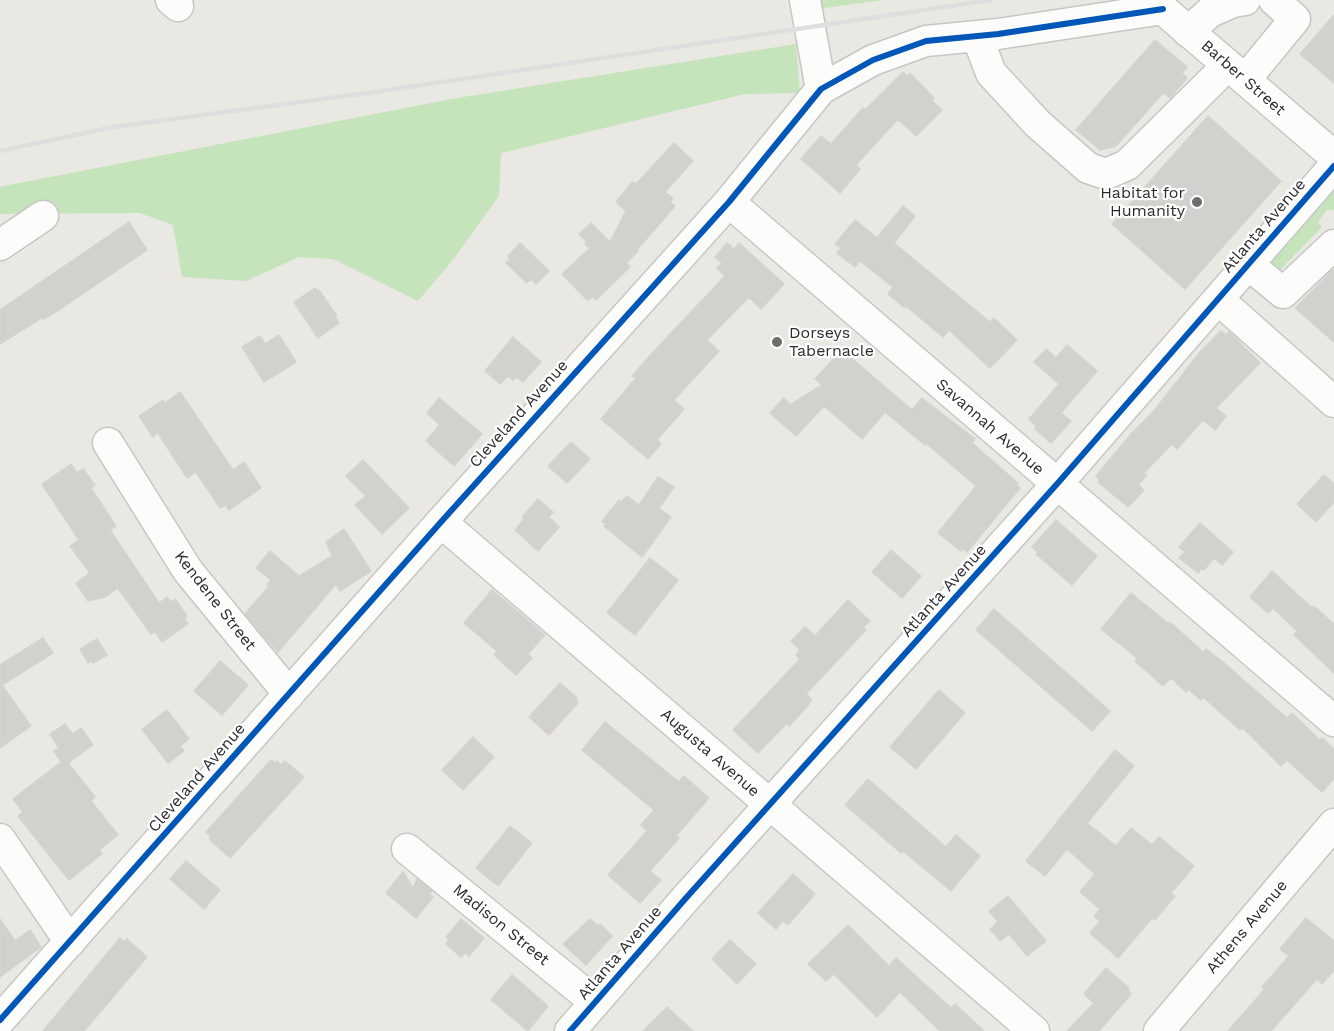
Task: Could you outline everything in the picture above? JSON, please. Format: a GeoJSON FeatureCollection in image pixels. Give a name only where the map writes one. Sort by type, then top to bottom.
{"type":"FeatureCollection","features":[{"type":"Feature","properties":{"kind":"street"},"geometry":{"type":"LineString","coordinates":[[805,0],[821,89]]}},
{"type":"Feature","properties":{"kind":"street"},"geometry":{"type":"LineString","coordinates":[[1188,32],[1210,12],[1233,2],[1245,0]]}},
{"type":"Feature","properties":{"kind":"street"},"geometry":{"type":"LineString","coordinates":[[977,36],[991,73],[1030,116],[1088,168],[1106,174],[1127,165],[1215,78],[1235,72],[1295,20],[1274,0]]}},
{"type":"Feature","properties":{"kind":"street","name":"Cleveland Avenue"},"geometry":{"type":"LineString","coordinates":[[0,1020],[441,522],[729,202],[821,89],[873,60],[926,41],[977,36],[1157,5]]}},
{"type":"Feature","properties":{"kind":"street","name":"Barber Street"},"geometry":{"type":"LineString","coordinates":[[1157,5],[1235,72],[1330,148]]}},
{"type":"Feature","properties":{"kind":"street","name":"Atlanta Avenue"},"geometry":{"type":"LineString","coordinates":[[570,1031],[1219,300],[1249,265],[1330,148]]}},
{"type":"Feature","properties":{"kind":"street","name":"Savannah Avenue"},"geometry":{"type":"LineString","coordinates":[[729,202],[1334,721]]}},
{"type":"Feature","properties":{"kind":"street"},"geometry":{"type":"LineString","coordinates":[[0,245],[43,216]]}},
{"type":"Feature","properties":{"kind":"street"},"geometry":{"type":"LineString","coordinates":[[1249,265],[1283,293],[1334,245]]}},
{"type":"Feature","properties":{"kind":"street"},"geometry":{"type":"LineString","coordinates":[[1219,300],[1334,402]]}},
{"type":"Feature","properties":{"kind":"street","name":"Kendene Street"},"geometry":{"type":"LineString","coordinates":[[108,443],[188,571],[289,694]]}},
{"type":"Feature","properties":{"kind":"street","name":"Augusta Avenue"},"geometry":{"type":"LineString","coordinates":[[441,522],[1034,1031]]}},
{"type":"Feature","properties":{"kind":"street","name":"Athens Avenue"},"geometry":{"type":"LineString","coordinates":[[1159,1031],[1334,824]]}},
{"type":"Feature","properties":{"kind":"street"},"geometry":{"type":"LineString","coordinates":[[0,839],[70,942]]}},
{"type":"Feature","properties":{"kind":"street","name":"Madison Street"},"geometry":{"type":"LineString","coordinates":[[407,849],[595,1002]]}},
{"type":"Feature","properties":{"kind":"green space"},"geometry":{"type":"Polygon","coordinates":[[[819,0],[883,0],[818,9],[819,0]]]}},
{"type":"Feature","properties":{"kind":"green space"},"geometry":{"type":"Polygon","coordinates":[[[796,44],[800,93],[745,94],[501,153],[499,196],[452,261],[418,301],[333,259],[299,257],[246,281],[182,277],[173,225],[140,213],[0,214],[0,187],[4,186],[457,98],[796,44]]]}},
{"type":"Feature","properties":{"kind":"green space"},"geometry":{"type":"Polygon","coordinates":[[[1334,188],[1334,210],[1327,210],[1318,222],[1322,227],[1280,270],[1269,260],[1334,188]]]}},
{"type":"Feature","properties":{"kind":"building"},"geometry":{"type":"Polygon","coordinates":[[[1334,15],[1334,83],[1300,54],[1334,15]]]}},
{"type":"Feature","properties":{"kind":"building"},"geometry":{"type":"Polygon","coordinates":[[[1155,40],[1187,67],[1182,73],[1187,78],[1170,98],[1163,93],[1116,146],[1100,150],[1076,130],[1155,40]]]}},
{"type":"Feature","properties":{"kind":"building"},"geometry":{"type":"Polygon","coordinates":[[[903,72],[907,76],[910,73],[942,110],[916,136],[898,119],[856,165],[860,169],[840,193],[801,159],[821,136],[831,144],[863,108],[865,110],[903,72]]]}},
{"type":"Feature","properties":{"kind":"building","name":"Habitat for Humanity"},"geometry":{"type":"Polygon","coordinates":[[[1208,116],[1281,181],[1185,289],[1112,224],[1208,116]]]}},
{"type":"Feature","properties":{"kind":"building"},"geometry":{"type":"Polygon","coordinates":[[[674,143],[693,161],[665,192],[673,198],[670,202],[675,206],[626,263],[630,267],[596,300],[593,297],[587,300],[562,274],[590,248],[579,234],[591,223],[610,242],[626,211],[616,202],[632,182],[636,184],[674,143]]]}},
{"type":"Feature","properties":{"kind":"building"},"geometry":{"type":"Polygon","coordinates":[[[903,206],[915,216],[894,243],[990,322],[994,318],[1017,340],[990,368],[949,330],[943,337],[906,306],[905,308],[888,294],[893,287],[860,261],[855,267],[837,253],[841,248],[835,244],[855,220],[877,238],[903,206]]]}},
{"type":"Feature","properties":{"kind":"building"},"geometry":{"type":"Polygon","coordinates":[[[129,222],[147,250],[62,308],[0,344],[0,310],[129,222]]]}},
{"type":"Feature","properties":{"kind":"building"},"geometry":{"type":"Polygon","coordinates":[[[520,243],[549,271],[536,284],[531,279],[527,283],[506,263],[510,259],[508,256],[520,243]]]}},
{"type":"Feature","properties":{"kind":"building"},"geometry":{"type":"Polygon","coordinates":[[[727,243],[734,249],[739,243],[784,284],[761,309],[749,297],[707,340],[719,351],[674,400],[684,409],[657,440],[661,444],[648,459],[601,419],[636,378],[632,376],[725,276],[717,268],[722,263],[715,257],[727,243]]]}},
{"type":"Feature","properties":{"kind":"building"},"geometry":{"type":"Polygon","coordinates":[[[1334,271],[1334,342],[1295,308],[1334,271]]]}},
{"type":"Feature","properties":{"kind":"building"},"geometry":{"type":"Polygon","coordinates":[[[315,288],[318,292],[319,290],[337,316],[335,317],[339,323],[318,338],[294,302],[315,288]]]}},
{"type":"Feature","properties":{"kind":"building"},"geometry":{"type":"Polygon","coordinates":[[[1221,331],[1225,335],[1229,332],[1260,363],[1216,408],[1226,416],[1215,430],[1203,420],[1177,449],[1172,444],[1144,473],[1147,475],[1138,485],[1144,490],[1128,507],[1098,482],[1100,480],[1096,476],[1153,412],[1200,352],[1221,331]]]}},
{"type":"Feature","properties":{"kind":"building"},"geometry":{"type":"Polygon","coordinates":[[[279,335],[296,362],[264,382],[242,347],[260,336],[265,344],[279,335]]]}},
{"type":"Feature","properties":{"kind":"building"},"geometry":{"type":"Polygon","coordinates":[[[513,337],[541,362],[523,382],[517,377],[513,380],[508,376],[500,384],[485,371],[513,337]]]}},
{"type":"Feature","properties":{"kind":"building"},"geometry":{"type":"Polygon","coordinates":[[[1067,345],[1097,371],[1061,413],[1071,421],[1051,443],[1035,429],[1036,426],[1029,419],[1059,384],[1034,362],[1046,349],[1056,358],[1067,345]]]}},
{"type":"Feature","properties":{"kind":"building"},"geometry":{"type":"Polygon","coordinates":[[[838,354],[845,360],[849,356],[912,410],[922,398],[975,439],[972,443],[1018,483],[1016,484],[1020,488],[967,552],[963,549],[961,551],[938,533],[976,486],[926,443],[925,445],[885,412],[862,439],[824,406],[796,436],[770,413],[784,398],[790,405],[822,385],[815,379],[838,354]]]}},
{"type":"Feature","properties":{"kind":"building"},"geometry":{"type":"Polygon","coordinates":[[[180,392],[233,470],[244,462],[261,488],[229,510],[226,505],[220,508],[196,472],[187,478],[158,433],[153,437],[139,416],[163,400],[165,403],[180,392]]]}},
{"type":"Feature","properties":{"kind":"building"},"geometry":{"type":"Polygon","coordinates":[[[439,398],[482,434],[454,466],[426,441],[440,425],[427,413],[439,398]]]}},
{"type":"Feature","properties":{"kind":"building"},"geometry":{"type":"Polygon","coordinates":[[[571,442],[590,459],[567,483],[548,466],[571,442]]]}},
{"type":"Feature","properties":{"kind":"building"},"geometry":{"type":"Polygon","coordinates":[[[363,460],[409,508],[382,534],[355,505],[366,496],[346,476],[363,460]]]}},
{"type":"Feature","properties":{"kind":"building"},"geometry":{"type":"Polygon","coordinates":[[[71,464],[77,473],[83,469],[95,485],[91,488],[116,526],[110,530],[159,603],[167,597],[171,602],[175,599],[187,616],[184,619],[188,624],[162,642],[155,631],[151,634],[118,588],[105,597],[88,601],[76,583],[90,573],[70,546],[79,540],[42,484],[71,464]]]}},
{"type":"Feature","properties":{"kind":"building"},"geometry":{"type":"Polygon","coordinates":[[[1324,475],[1334,484],[1334,502],[1316,522],[1297,504],[1324,475]]]}},
{"type":"Feature","properties":{"kind":"building"},"geometry":{"type":"Polygon","coordinates":[[[658,477],[674,487],[659,508],[671,517],[642,557],[604,526],[606,524],[602,521],[619,500],[621,502],[627,496],[639,505],[658,477]]]}},
{"type":"Feature","properties":{"kind":"building"},"geometry":{"type":"Polygon","coordinates":[[[538,499],[553,512],[549,517],[559,527],[538,551],[515,530],[524,519],[522,517],[538,499]]]}},
{"type":"Feature","properties":{"kind":"building"},"geometry":{"type":"Polygon","coordinates":[[[1056,520],[1097,556],[1072,585],[1036,554],[1038,552],[1032,547],[1056,520]]]}},
{"type":"Feature","properties":{"kind":"building"},"geometry":{"type":"Polygon","coordinates":[[[1200,523],[1233,552],[1222,565],[1214,558],[1204,570],[1202,568],[1198,573],[1179,558],[1185,552],[1179,547],[1200,523]]]}},
{"type":"Feature","properties":{"kind":"building"},"geometry":{"type":"Polygon","coordinates":[[[344,529],[371,571],[340,591],[336,584],[278,652],[245,614],[269,586],[267,585],[271,580],[256,568],[270,551],[299,576],[332,556],[326,542],[344,529]]]}},
{"type":"Feature","properties":{"kind":"building"},"geometry":{"type":"Polygon","coordinates":[[[891,550],[921,576],[902,598],[872,572],[891,550]]]}},
{"type":"Feature","properties":{"kind":"building"},"geometry":{"type":"Polygon","coordinates":[[[650,558],[678,580],[635,635],[607,613],[650,558]]]}},
{"type":"Feature","properties":{"kind":"building"},"geometry":{"type":"Polygon","coordinates":[[[1272,571],[1312,608],[1314,606],[1334,624],[1334,673],[1294,635],[1297,631],[1273,608],[1268,613],[1250,597],[1272,571]]]}},
{"type":"Feature","properties":{"kind":"building"},"geometry":{"type":"Polygon","coordinates":[[[492,590],[545,635],[528,654],[532,658],[516,675],[494,655],[497,651],[464,623],[492,590]]]}},
{"type":"Feature","properties":{"kind":"building"},"geometry":{"type":"Polygon","coordinates":[[[1131,593],[1169,624],[1170,622],[1203,652],[1206,649],[1223,662],[1287,718],[1292,713],[1320,740],[1322,738],[1334,749],[1334,778],[1322,792],[1287,760],[1281,766],[1243,728],[1240,730],[1203,697],[1201,700],[1188,689],[1186,692],[1171,678],[1163,686],[1135,661],[1137,658],[1101,629],[1131,593]]]}},
{"type":"Feature","properties":{"kind":"building"},"geometry":{"type":"Polygon","coordinates":[[[848,600],[870,621],[863,627],[866,630],[806,694],[812,700],[805,709],[789,726],[787,723],[758,753],[733,730],[800,659],[796,655],[800,650],[791,641],[805,627],[815,636],[848,600]]]}},
{"type":"Feature","properties":{"kind":"building"},"geometry":{"type":"Polygon","coordinates":[[[994,609],[1110,711],[1092,731],[976,630],[994,609]]]}},
{"type":"Feature","properties":{"kind":"building"},"geometry":{"type":"Polygon","coordinates":[[[43,638],[53,653],[2,685],[31,726],[0,748],[0,665],[43,638]]]}},
{"type":"Feature","properties":{"kind":"building"},"geometry":{"type":"Polygon","coordinates":[[[97,639],[107,655],[93,663],[91,661],[88,663],[80,649],[97,639]]]}},
{"type":"Feature","properties":{"kind":"building"},"geometry":{"type":"Polygon","coordinates":[[[220,661],[248,685],[222,715],[194,691],[220,661]]]}},
{"type":"Feature","properties":{"kind":"building"},"geometry":{"type":"Polygon","coordinates":[[[560,683],[577,698],[577,704],[549,735],[529,717],[560,683]]]}},
{"type":"Feature","properties":{"kind":"building"},"geometry":{"type":"Polygon","coordinates":[[[939,690],[965,713],[916,769],[890,747],[939,690]]]}},
{"type":"Feature","properties":{"kind":"building"},"geometry":{"type":"Polygon","coordinates":[[[167,710],[189,739],[180,746],[184,751],[168,763],[142,729],[167,710]]]}},
{"type":"Feature","properties":{"kind":"building"},"geometry":{"type":"Polygon","coordinates":[[[605,722],[679,782],[684,776],[709,798],[676,836],[679,838],[650,871],[661,880],[640,903],[608,875],[647,831],[641,825],[654,810],[582,750],[605,722]]]}},
{"type":"Feature","properties":{"kind":"building"},"geometry":{"type":"Polygon","coordinates":[[[65,724],[73,734],[81,728],[93,745],[68,763],[95,797],[91,801],[118,835],[99,850],[102,854],[69,880],[18,816],[23,812],[13,799],[61,762],[54,751],[59,748],[50,734],[65,724]]]}},
{"type":"Feature","properties":{"kind":"building"},"geometry":{"type":"Polygon","coordinates":[[[473,737],[494,757],[463,790],[442,770],[473,737]]]}},
{"type":"Feature","properties":{"kind":"building"},"geometry":{"type":"Polygon","coordinates":[[[1115,750],[1134,766],[1087,823],[1116,846],[1131,828],[1152,845],[1159,837],[1194,866],[1171,893],[1175,896],[1155,920],[1152,918],[1118,958],[1090,933],[1100,921],[1094,916],[1100,909],[1080,892],[1095,874],[1067,849],[1045,876],[1026,861],[1115,750]]]}},
{"type":"Feature","properties":{"kind":"building"},"geometry":{"type":"Polygon","coordinates":[[[271,760],[281,765],[285,761],[304,777],[230,858],[209,839],[211,837],[206,832],[271,760]]]}},
{"type":"Feature","properties":{"kind":"building"},"geometry":{"type":"Polygon","coordinates":[[[868,779],[946,847],[956,835],[980,856],[951,891],[903,851],[901,853],[845,805],[868,779]]]}},
{"type":"Feature","properties":{"kind":"building"},"geometry":{"type":"Polygon","coordinates":[[[510,826],[532,843],[498,886],[476,868],[510,826]]]}},
{"type":"Feature","properties":{"kind":"building"},"geometry":{"type":"Polygon","coordinates":[[[186,861],[220,890],[204,909],[170,879],[186,861]]]}},
{"type":"Feature","properties":{"kind":"building"},"geometry":{"type":"Polygon","coordinates":[[[403,872],[413,888],[417,879],[432,891],[429,894],[433,897],[416,918],[386,893],[403,872]]]}},
{"type":"Feature","properties":{"kind":"building"},"geometry":{"type":"Polygon","coordinates":[[[793,874],[815,894],[788,925],[783,921],[776,929],[758,913],[793,874]]]}},
{"type":"Feature","properties":{"kind":"building"},"geometry":{"type":"Polygon","coordinates":[[[1008,896],[1046,941],[1027,956],[1009,934],[1000,941],[990,929],[998,922],[989,911],[1008,896]]]}},
{"type":"Feature","properties":{"kind":"building"},"geometry":{"type":"Polygon","coordinates":[[[1306,918],[1334,941],[1334,970],[1322,984],[1317,979],[1271,1031],[1228,1031],[1264,990],[1262,987],[1289,956],[1280,949],[1306,918]]]}},
{"type":"Feature","properties":{"kind":"building"},"geometry":{"type":"Polygon","coordinates":[[[0,919],[15,941],[30,930],[41,947],[0,977],[0,919]]]}},
{"type":"Feature","properties":{"kind":"building"},"geometry":{"type":"Polygon","coordinates":[[[461,919],[484,938],[469,956],[465,953],[461,957],[446,944],[449,940],[446,937],[461,919]]]}},
{"type":"Feature","properties":{"kind":"building"},"geometry":{"type":"Polygon","coordinates":[[[590,919],[598,926],[600,924],[612,936],[586,965],[563,944],[590,919]]]}},
{"type":"Feature","properties":{"kind":"building"},"geometry":{"type":"Polygon","coordinates":[[[848,925],[889,966],[896,958],[951,1008],[955,1004],[984,1031],[940,1031],[900,992],[877,1017],[834,974],[826,981],[808,964],[848,925]]]}},
{"type":"Feature","properties":{"kind":"building"},"geometry":{"type":"Polygon","coordinates":[[[120,938],[124,942],[127,939],[147,957],[84,1031],[43,1031],[120,938]]]}},
{"type":"Feature","properties":{"kind":"building"},"geometry":{"type":"Polygon","coordinates":[[[730,940],[756,964],[737,984],[712,959],[730,940]]]}},
{"type":"Feature","properties":{"kind":"building"},"geometry":{"type":"Polygon","coordinates":[[[1106,968],[1129,988],[1131,994],[1099,1031],[1067,1031],[1094,1003],[1084,994],[1106,968]]]}},
{"type":"Feature","properties":{"kind":"building"},"geometry":{"type":"Polygon","coordinates":[[[512,975],[548,1006],[528,1031],[491,1000],[512,975]]]}},
{"type":"Feature","properties":{"kind":"building"},"geometry":{"type":"Polygon","coordinates":[[[667,1007],[693,1031],[643,1031],[667,1007]]]}},
{"type":"Feature","properties":{"kind":"railway"},"geometry":{"type":"LineString","coordinates":[[0,151],[113,127],[382,91],[991,0]]}},
{"type":"Feature","properties":{"kind":"cycle path"},"geometry":{"type":"LineString","coordinates":[[0,1020],[441,522],[729,202],[821,89],[873,60],[926,41],[998,34],[1163,9]]}},
{"type":"Feature","properties":{"kind":"cycle path"},"geometry":{"type":"LineString","coordinates":[[570,1031],[686,898],[1057,484],[1334,166]]}},
{"type":"Feature","properties":{"kind":"place","name":"Habitat for Humanity"},"geometry":{"type":"Point","coordinates":[1197,202]}},
{"type":"Feature","properties":{"kind":"place","name":"Dorseys Tabernacle"},"geometry":{"type":"Point","coordinates":[777,342]}}]}
